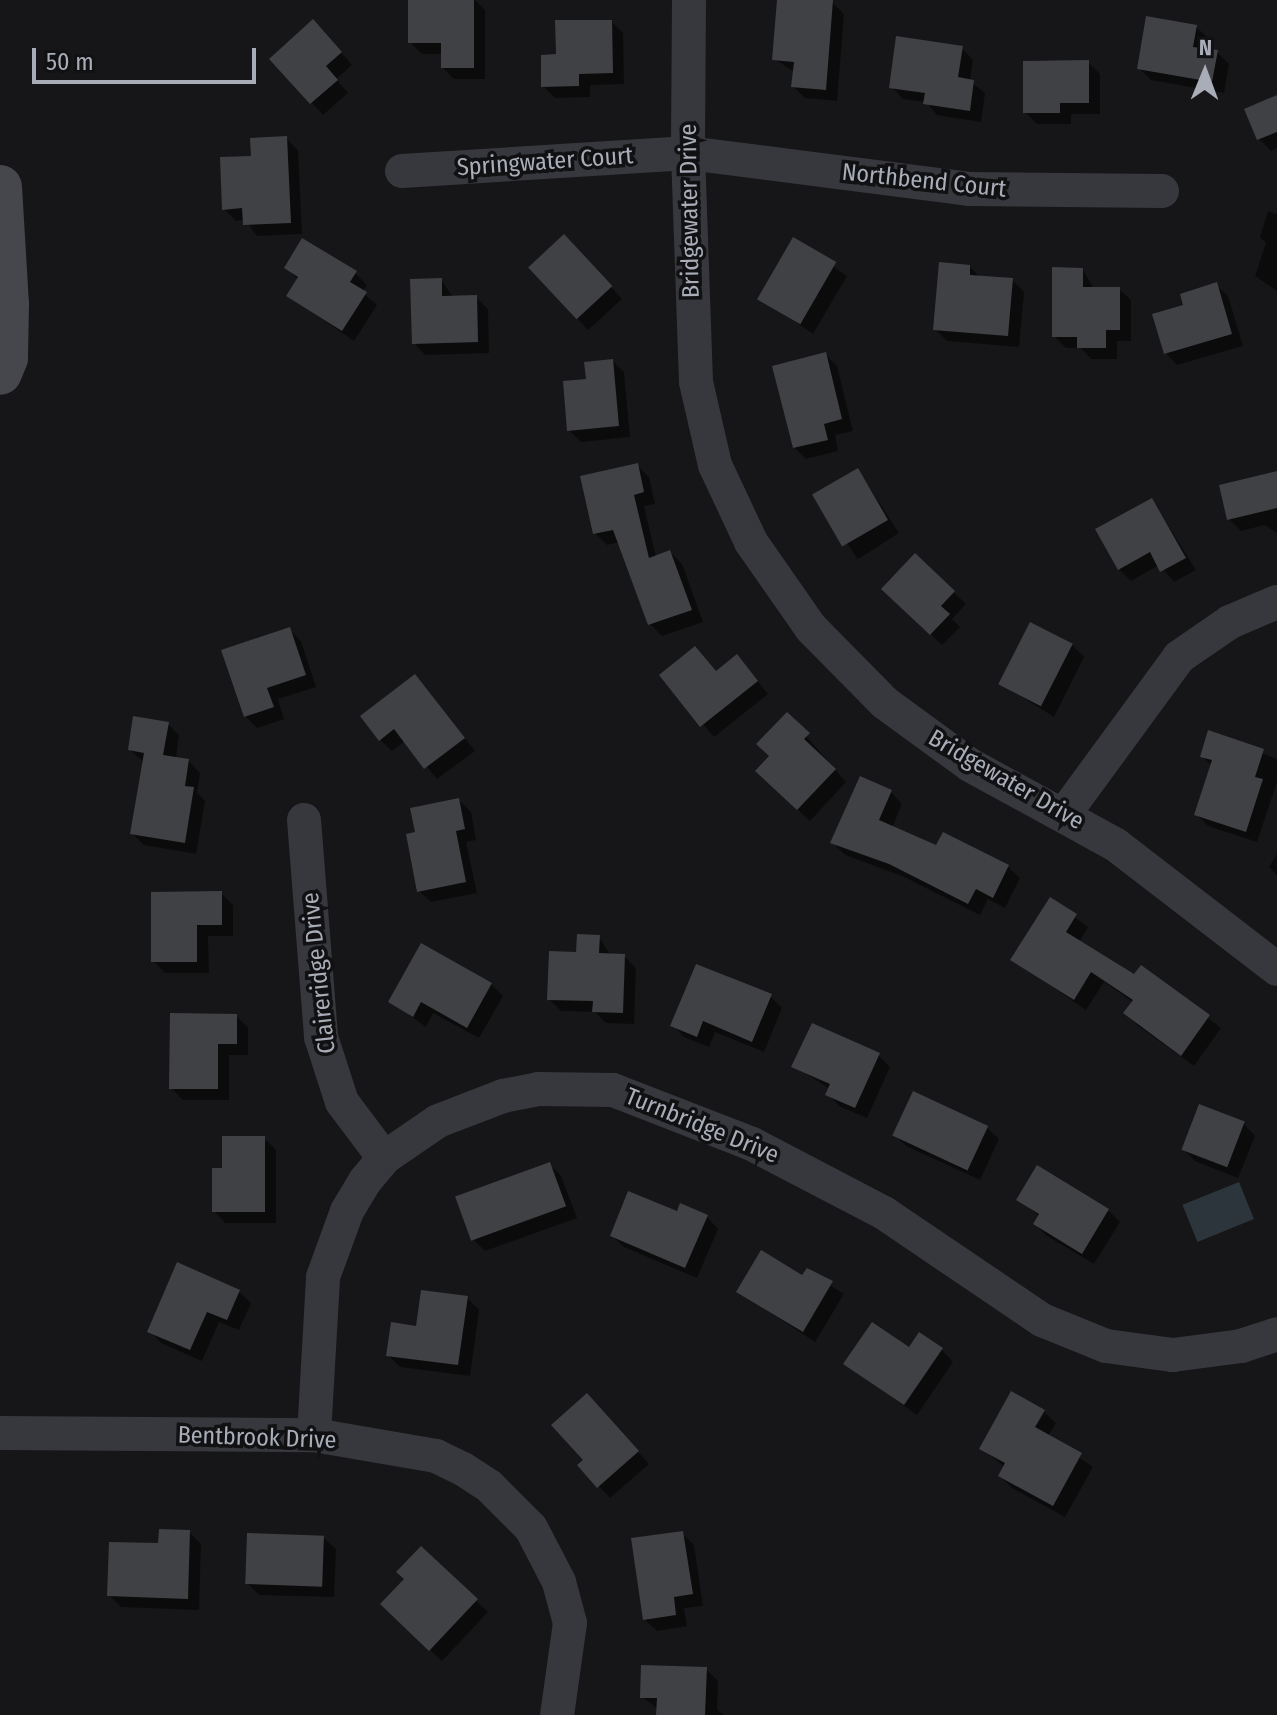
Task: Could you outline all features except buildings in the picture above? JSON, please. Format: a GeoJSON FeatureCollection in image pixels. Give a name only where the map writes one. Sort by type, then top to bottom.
{"type":"FeatureCollection","features":[{"type":"Feature","properties":{"kind":"street","name":"Bridgewater Drive"},"geometry":{"type":"LineString","coordinates":[[689,0],[688,153],[696,382],[715,465],[751,542],[811,628],[885,703],[970,765],[1065,813],[1183,892],[1277,969]]}},
{"type":"Feature","properties":{"kind":"street","name":"Springwater Court"},"geometry":{"type":"LineString","coordinates":[[402,171],[688,153]]}},
{"type":"Feature","properties":{"kind":"street","name":"Northbend Court"},"geometry":{"type":"LineString","coordinates":[[688,153],[969,189],[1162,191]]}},
{"type":"Feature","properties":{"kind":"street"},"geometry":{"type":"LineString","coordinates":[[0,187],[7,304],[6,358],[0,373]]}},
{"type":"Feature","properties":{"kind":"street"},"geometry":{"type":"LineString","coordinates":[[1065,813],[1179,657],[1230,622],[1277,602]]}},
{"type":"Feature","properties":{"kind":"street","name":"Claireridge Drive"},"geometry":{"type":"LineString","coordinates":[[304,820],[321,1037],[342,1102],[384,1158]]}},
{"type":"Feature","properties":{"kind":"street","name":"Turnbridge Drive"},"geometry":{"type":"LineString","coordinates":[[314,1435],[323,1277],[347,1211],[384,1158],[438,1121],[503,1096],[562,1088],[613,1090],[684,1115],[820,1176],[910,1229],[1042,1320],[1073,1335],[1106,1346],[1173,1355],[1241,1346],[1277,1334]]}},
{"type":"Feature","properties":{"kind":"street","name":"Bentbrook Drive"},"geometry":{"type":"LineString","coordinates":[[0,1433],[314,1435],[436,1456],[489,1486],[511,1505],[547,1554],[568,1610],[568,1662],[557,1715]]}},
{"type":"Feature","properties":{"kind":"shaded area"},"geometry":{"type":"Polygon","coordinates":[[[1239,1182],[1254,1219],[1197,1242],[1182,1205],[1239,1182]]]}}]}
